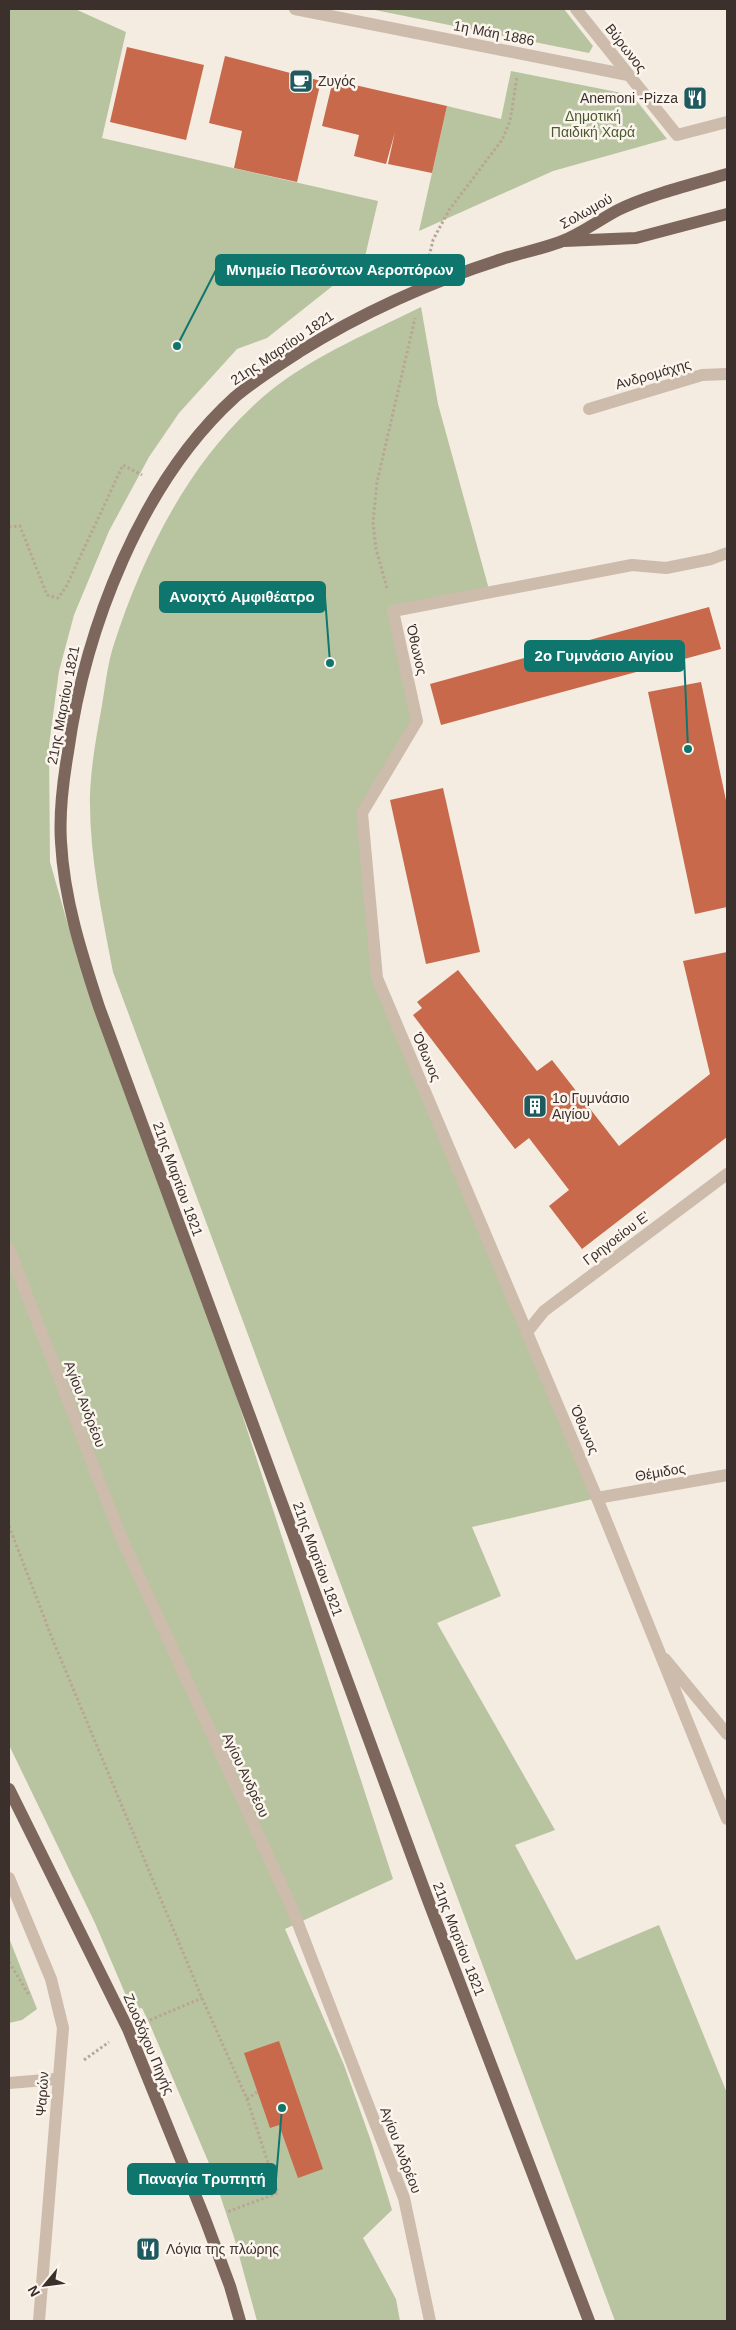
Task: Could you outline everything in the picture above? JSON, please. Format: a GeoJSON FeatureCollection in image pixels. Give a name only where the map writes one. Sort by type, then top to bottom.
{"type":"FeatureCollection","features":[{"type":"Feature","properties":{"kind":"main road","name":"Σολωμού"},"geometry":{"type":"LineString","coordinates":[[562,242],[621,208],[727,174]]}},
{"type":"Feature","properties":{"kind":"main road","name":"Σολωμού"},"geometry":{"type":"LineString","coordinates":[[562,242],[636,238],[727,214]]}},
{"type":"Feature","properties":{"kind":"main road","name":"21ης Μαρτίου 1821"},"geometry":{"type":"LineString","coordinates":[[562,242],[501,259],[411,293],[338,328],[258,380],[235,398],[203,431],[163,486],[131,544],[92,638],[71,728],[62,794],[60,838],[64,883],[76,934],[98,1007],[428,1900],[589,2321]]}},
{"type":"Feature","properties":{"kind":"main road","name":"Ζωοδόχου Πηγής"},"geometry":{"type":"LineString","coordinates":[[9,1789],[128,2029],[205,2219],[230,2286],[240,2321]]}},
{"type":"Feature","properties":{"kind":"street","name":"1η Μάη 1886"},"geometry":{"type":"LineString","coordinates":[[295,9],[628,75]]}},
{"type":"Feature","properties":{"kind":"street","name":"Βύρωνος"},"geometry":{"type":"LineString","coordinates":[[576,9],[678,135],[727,122]]}},
{"type":"Feature","properties":{"kind":"street","name":"Ανδρομάχης"},"geometry":{"type":"LineString","coordinates":[[589,409],[702,375],[727,374]]}},
{"type":"Feature","properties":{"kind":"street","name":"Όθωνος"},"geometry":{"type":"LineString","coordinates":[[727,553],[711,559],[666,568],[632,565],[393,611],[417,721],[362,813],[378,978],[598,1498],[727,1819]]}},
{"type":"Feature","properties":{"kind":"street","name":"Γρηγοείου Ε'"},"geometry":{"type":"LineString","coordinates":[[527,1332],[544,1311],[727,1174]]}},
{"type":"Feature","properties":{"kind":"street","name":"Αγίου Ανδρέου"},"geometry":{"type":"LineString","coordinates":[[9,1249],[121,1537],[292,1908],[404,2198],[430,2321]]}},
{"type":"Feature","properties":{"kind":"street","name":"Θέμιδος"},"geometry":{"type":"LineString","coordinates":[[598,1498],[727,1475]]}},
{"type":"Feature","properties":{"kind":"street"},"geometry":{"type":"LineString","coordinates":[[658,1649],[727,1734]]}},
{"type":"Feature","properties":{"kind":"street","name":"Ψαρών"},"geometry":{"type":"LineString","coordinates":[[9,1878],[51,1979],[63,2028],[57,2079],[39,2321]]}},
{"type":"Feature","properties":{"kind":"street"},"geometry":{"type":"LineString","coordinates":[[9,2083],[57,2079]]}},
{"type":"Feature","properties":{"kind":"path"},"geometry":{"type":"LineString","coordinates":[[502,140],[510,121],[521,54]]}},
{"type":"Feature","properties":{"kind":"path"},"geometry":{"type":"LineString","coordinates":[[9,527],[20,526],[47,595],[58,598],[66,587],[122,464]]}},
{"type":"Feature","properties":{"kind":"path"},"geometry":{"type":"LineString","coordinates":[[377,482],[373,523],[375,541],[393,611]]}},
{"type":"Feature","properties":{"kind":"path"},"geometry":{"type":"LineString","coordinates":[[9,1526],[52,1638],[202,1998],[247,2099],[278,2194],[205,2219]]}},
{"type":"Feature","properties":{"kind":"path"},"geometry":{"type":"LineString","coordinates":[[57,2079],[128,2029],[202,1998]]}},
{"type":"Feature","properties":{"kind":"path"},"geometry":{"type":"LineString","coordinates":[[247,2099],[257,2092]]}},
{"type":"Feature","properties":{"kind":"green space"},"geometry":{"type":"Polygon","coordinates":[[[9,9],[75,9],[126,32],[102,138],[378,201],[364,261],[267,338],[237,349],[179,413],[149,457],[109,531],[74,615],[59,671],[49,745],[50,862],[78,960],[142,1106],[393,1879],[285,1929],[344,2065],[371,2141],[392,2210],[363,2238],[396,2299],[400,2321],[257,2321],[234,2237],[211,2168],[151,2027],[142,2008],[136,2009],[127,1998],[95,1923],[9,1745],[9,9]]]}},
{"type":"Feature","properties":{"kind":"green space"},"geometry":{"type":"Polygon","coordinates":[[[370,9],[564,9],[593,46],[589,53],[370,9]]]}},
{"type":"Feature","properties":{"kind":"green space","name":"Δημοτική Παιδική Χαρά"},"geometry":{"type":"Polygon","coordinates":[[[511,71],[632,95],[667,139],[553,171],[419,231],[447,106],[501,119],[511,71]]]}},
{"type":"Feature","properties":{"kind":"green space"},"geometry":{"type":"Polygon","coordinates":[[[421,307],[438,404],[490,593],[393,611],[417,721],[362,813],[377,978],[597,1498],[472,1527],[501,1596],[437,1623],[555,1830],[515,1845],[576,1960],[659,1925],[727,2093],[727,2321],[615,2321],[113,972],[97,884],[90,817],[91,774],[108,669],[125,612],[152,548],[168,517],[186,487],[227,432],[269,392],[310,363],[421,307]]]}},
{"type":"Feature","properties":{"kind":"green space"},"geometry":{"type":"Polygon","coordinates":[[[9,1938],[37,2009],[22,2020],[9,2023],[9,1938]]]}},
{"type":"Feature","properties":{"kind":"building"},"geometry":{"type":"Polygon","coordinates":[[[127,47],[204,65],[186,140],[110,122],[127,47]]]}},
{"type":"Feature","properties":{"kind":"building"},"geometry":{"type":"Polygon","coordinates":[[[225,56],[321,81],[297,182],[234,168],[242,131],[209,123],[225,56]]]}},
{"type":"Feature","properties":{"kind":"building"},"geometry":{"type":"Polygon","coordinates":[[[333,80],[447,106],[432,173],[388,164],[395,132],[386,164],[354,156],[359,135],[322,126],[333,80]]]}},
{"type":"Feature","properties":{"kind":"building"},"geometry":{"type":"Polygon","coordinates":[[[709,607],[721,649],[441,725],[430,684],[709,607]]]}},
{"type":"Feature","properties":{"kind":"building"},"geometry":{"type":"Polygon","coordinates":[[[701,682],[727,805],[727,907],[695,914],[648,692],[701,682]]]}},
{"type":"Feature","properties":{"kind":"building"},"geometry":{"type":"Polygon","coordinates":[[[443,788],[480,952],[426,964],[390,800],[443,788]]]}},
{"type":"Feature","properties":{"kind":"building","name":"1ο Γυμνάσιο Αιγίου"},"geometry":{"type":"Polygon","coordinates":[[[727,952],[727,1137],[582,1249],[549,1206],[569,1190],[529,1138],[515,1149],[413,1015],[422,1008],[417,1002],[458,970],[537,1071],[552,1060],[619,1146],[710,1074],[683,961],[727,952]]]}},
{"type":"Feature","properties":{"kind":"building"},"geometry":{"type":"Polygon","coordinates":[[[279,2041],[323,2169],[298,2178],[279,2125],[270,2128],[244,2053],[279,2041]]]}},
{"type":"Feature","properties":{"kind":"place","name":"Ζυγός"},"geometry":{"type":"Point","coordinates":[301,81]}},
{"type":"Feature","properties":{"kind":"place","name":"Anemoni -Pizza"},"geometry":{"type":"Point","coordinates":[695,98]}},
{"type":"Feature","properties":{"kind":"place","name":"Μνημείο Πεσόντων Αεροπόρων"},"geometry":{"type":"Point","coordinates":[177,346]}},
{"type":"Feature","properties":{"kind":"place","name":"Aνοιχτό Aμφιθέατρο"},"geometry":{"type":"Point","coordinates":[330,663]}},
{"type":"Feature","properties":{"kind":"place","name":"2ο Γυμνάσιο Αιγίου"},"geometry":{"type":"Point","coordinates":[688,749]}},
{"type":"Feature","properties":{"kind":"place","name":"1ο Γυμνάσιο Αιγίου"},"geometry":{"type":"Point","coordinates":[535,1106]}},
{"type":"Feature","properties":{"kind":"place","name":"Παναγία Τρυπητή"},"geometry":{"type":"Point","coordinates":[282,2108]}},
{"type":"Feature","properties":{"kind":"place","name":"Λόγια της πλώρης"},"geometry":{"type":"Point","coordinates":[148,2249]}}]}
